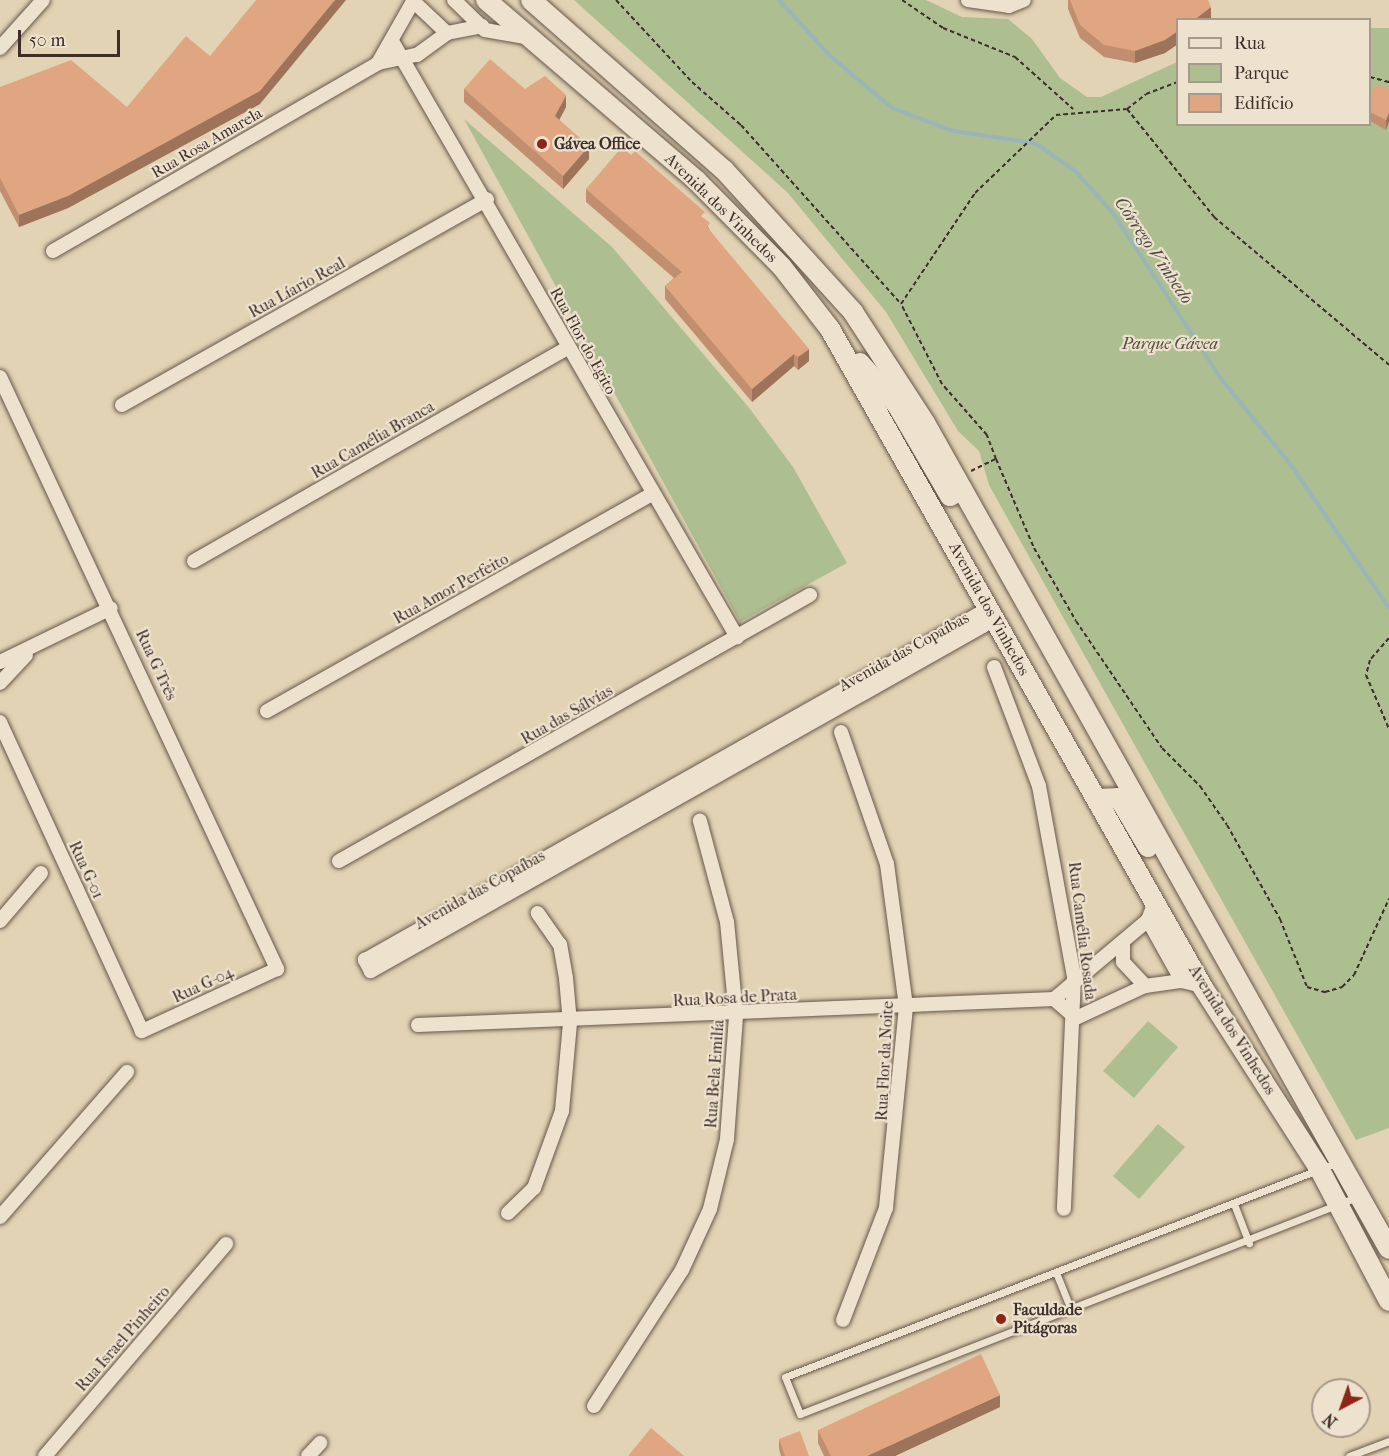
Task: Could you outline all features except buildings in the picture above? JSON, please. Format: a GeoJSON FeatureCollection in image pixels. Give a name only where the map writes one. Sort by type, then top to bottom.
{"type":"FeatureCollection","features":[{"type":"Feature","properties":{"kind":"main road","name":"Avenida dos Vinhedos"},"geometry":{"type":"LineString","coordinates":[[486,0],[696,180],[782,267],[831,329],[1098,799],[1151,911],[1329,1166]]}},
{"type":"Feature","properties":{"kind":"main road","name":"Avenida dos Vinhedos"},"geometry":{"type":"LineString","coordinates":[[531,0],[724,170],[800,249],[853,312],[960,485],[1238,981],[1348,1201],[1389,1301]]}},
{"type":"Feature","properties":{"kind":"main road"},"geometry":{"type":"LineString","coordinates":[[831,329],[897,405],[950,496],[960,485]]}},
{"type":"Feature","properties":{"kind":"main road"},"geometry":{"type":"LineString","coordinates":[[1098,799],[1119,798],[1238,981]]}},
{"type":"Feature","properties":{"kind":"main road","name":"Avenida dos Vinhedos"},"geometry":{"type":"LineString","coordinates":[[1348,1201],[1389,1249]]}},
{"type":"Feature","properties":{"kind":"street"},"geometry":{"type":"LineString","coordinates":[[0,48],[43,0]]}},
{"type":"Feature","properties":{"kind":"street"},"geometry":{"type":"LineString","coordinates":[[454,0],[482,26],[506,37],[531,38]]}},
{"type":"Feature","properties":{"kind":"street"},"geometry":{"type":"LineString","coordinates":[[968,0],[1009,6],[1024,0]]}},
{"type":"Feature","properties":{"kind":"street"},"geometry":{"type":"LineString","coordinates":[[414,1],[447,33]]}},
{"type":"Feature","properties":{"kind":"street","name":"Rua Rosa Amarela"},"geometry":{"type":"LineString","coordinates":[[378,63],[414,1]]}},
{"type":"Feature","properties":{"kind":"street","name":"Rua Rosa Amarela"},"geometry":{"type":"LineString","coordinates":[[54,251],[378,63],[404,58],[447,33],[482,26]]}},
{"type":"Feature","properties":{"kind":"street","name":"Rua Flor do Egito"},"geometry":{"type":"LineString","coordinates":[[392,41],[488,199],[651,495],[737,637]]}},
{"type":"Feature","properties":{"kind":"street","name":"Rua Líario Real"},"geometry":{"type":"LineString","coordinates":[[122,405],[488,199]]}},
{"type":"Feature","properties":{"kind":"street","name":"Rua Camélia Branca"},"geometry":{"type":"LineString","coordinates":[[194,561],[568,348]]}},
{"type":"Feature","properties":{"kind":"street","name":"Rua G Três"},"geometry":{"type":"LineString","coordinates":[[0,377],[111,608],[277,969]]}},
{"type":"Feature","properties":{"kind":"street","name":"Rua Amor Perfeito"},"geometry":{"type":"LineString","coordinates":[[267,711],[651,495]]}},
{"type":"Feature","properties":{"kind":"street","name":"Rua das Sálvías"},"geometry":{"type":"LineString","coordinates":[[339,861],[810,595]]}},
{"type":"Feature","properties":{"kind":"street"},"geometry":{"type":"LineString","coordinates":[[0,662],[29,651],[111,608]]}},
{"type":"Feature","properties":{"kind":"street","name":"Avenida das Copaíbas"},"geometry":{"type":"LineString","coordinates":[[977,615],[992,615],[983,626],[371,971],[365,960],[977,615]]}},
{"type":"Feature","properties":{"kind":"street"},"geometry":{"type":"LineString","coordinates":[[0,683],[29,651]]}},
{"type":"Feature","properties":{"kind":"street","name":"Rua Camélia Rosada"},"geometry":{"type":"LineString","coordinates":[[994,667],[1039,786],[1074,977],[1076,1018],[1064,1209]]}},
{"type":"Feature","properties":{"kind":"street","name":"Rua G-01"},"geometry":{"type":"LineString","coordinates":[[0,722],[142,1031]]}},
{"type":"Feature","properties":{"kind":"street","name":"Rua Flor da Noite"},"geometry":{"type":"LineString","coordinates":[[841,732],[886,864],[906,1007],[886,1208],[843,1320]]}},
{"type":"Feature","properties":{"kind":"street","name":"Rua Bela Emilía"},"geometry":{"type":"LineString","coordinates":[[594,1406],[660,1310],[710,1209],[727,1139],[736,1015],[727,922],[700,821]]}},
{"type":"Feature","properties":{"kind":"street"},"geometry":{"type":"LineString","coordinates":[[0,921],[41,873]]}},
{"type":"Feature","properties":{"kind":"street"},"geometry":{"type":"LineString","coordinates":[[1182,981],[1151,911],[1123,942],[1074,977],[1054,999],[1076,1018],[1145,986],[1182,981],[1202,986]]}},
{"type":"Feature","properties":{"kind":"street"},"geometry":{"type":"LineString","coordinates":[[508,1213],[534,1188],[555,1139],[570,1023],[560,945],[538,914]]}},
{"type":"Feature","properties":{"kind":"street"},"geometry":{"type":"LineString","coordinates":[[1123,942],[1123,962],[1145,986]]}},
{"type":"Feature","properties":{"kind":"street","name":"Rua G-04"},"geometry":{"type":"LineString","coordinates":[[142,1031],[277,969]]}},
{"type":"Feature","properties":{"kind":"street","name":"Rua Rosa de Prata"},"geometry":{"type":"LineString","coordinates":[[418,1025],[570,1023],[1054,999]]}},
{"type":"Feature","properties":{"kind":"street"},"geometry":{"type":"LineString","coordinates":[[0,1217],[127,1072]]}},
{"type":"Feature","properties":{"kind":"street","name":"Rua Israel Pinheiro"},"geometry":{"type":"LineString","coordinates":[[45,1456],[226,1244]]}},
{"type":"Feature","properties":{"kind":"street"},"geometry":{"type":"LineString","coordinates":[[309,1456],[320,1443]]}},
{"type":"Feature","properties":{"kind":"lane"},"geometry":{"type":"LineString","coordinates":[[1329,1166],[1057,1275],[785,1377],[800,1414],[1070,1308],[1250,1243],[1348,1201]]}},
{"type":"Feature","properties":{"kind":"lane"},"geometry":{"type":"LineString","coordinates":[[1234,1204],[1250,1243]]}},
{"type":"Feature","properties":{"kind":"lane"},"geometry":{"type":"LineString","coordinates":[[1057,1275],[1070,1308]]}},
{"type":"Feature","properties":{"kind":"lane"},"geometry":{"type":"LineString","coordinates":[[1349,1456],[1389,1440]]}},
{"type":"Feature","properties":{"kind":"path"},"geometry":{"type":"LineString","coordinates":[[616,0],[692,82],[741,125],[901,304],[942,384],[987,435],[1034,548],[1076,621],[1162,748],[1200,786],[1227,825],[1280,919],[1307,987],[1325,992],[1342,987],[1354,975],[1389,899]]}},
{"type":"Feature","properties":{"kind":"path"},"geometry":{"type":"LineString","coordinates":[[902,0],[943,28],[1015,57],[1073,110]]}},
{"type":"Feature","properties":{"kind":"path"},"geometry":{"type":"LineString","coordinates":[[1371,77],[1389,82]]}},
{"type":"Feature","properties":{"kind":"path"},"geometry":{"type":"LineString","coordinates":[[901,304],[975,193],[1019,146],[1056,115],[1073,110],[1126,109],[1146,94],[1176,83]]}},
{"type":"Feature","properties":{"kind":"path"},"geometry":{"type":"LineString","coordinates":[[1126,109],[1221,224],[1389,365]]}},
{"type":"Feature","properties":{"kind":"path"},"geometry":{"type":"LineString","coordinates":[[960,485],[996,459]]}},
{"type":"Feature","properties":{"kind":"path"},"geometry":{"type":"LineString","coordinates":[[1389,638],[1370,660],[1366,675],[1389,729]]}},
{"type":"Feature","properties":{"kind":"green space","name":"Parque Gávea"},"geometry":{"type":"Polygon","coordinates":[[[574,0],[926,0],[962,17],[1008,19],[1032,39],[1060,78],[1087,97],[1101,97],[1176,62],[1176,126],[1371,126],[1371,28],[1389,28],[1389,1128],[1356,1140],[989,485],[979,451],[958,431],[886,312],[788,193],[574,0]]]}},
{"type":"Feature","properties":{"kind":"green space"},"geometry":{"type":"Polygon","coordinates":[[[464,119],[612,247],[750,409],[793,467],[847,563],[740,622],[464,119]]]}},
{"type":"Feature","properties":{"kind":"green space"},"geometry":{"type":"Polygon","coordinates":[[[1148,1021],[1178,1047],[1134,1098],[1103,1071],[1148,1021]]]}},
{"type":"Feature","properties":{"kind":"green space"},"geometry":{"type":"Polygon","coordinates":[[[1158,1124],[1185,1147],[1139,1199],[1113,1176],[1158,1124]]]}},
{"type":"Feature","properties":{"kind":"waterway","name":"Córrego Vinhedo"},"geometry":{"type":"LineString","coordinates":[[779,0],[829,55],[892,108],[953,131],[1035,143],[1075,171],[1113,213],[1222,380],[1291,465],[1389,608]]}},
{"type":"Feature","properties":{"kind":"place","name":"Gávea Office"},"geometry":{"type":"Point","coordinates":[542,144]}},
{"type":"Feature","properties":{"kind":"place","name":"Faculdade Pitágoras"},"geometry":{"type":"Point","coordinates":[1001,1319]}}]}
